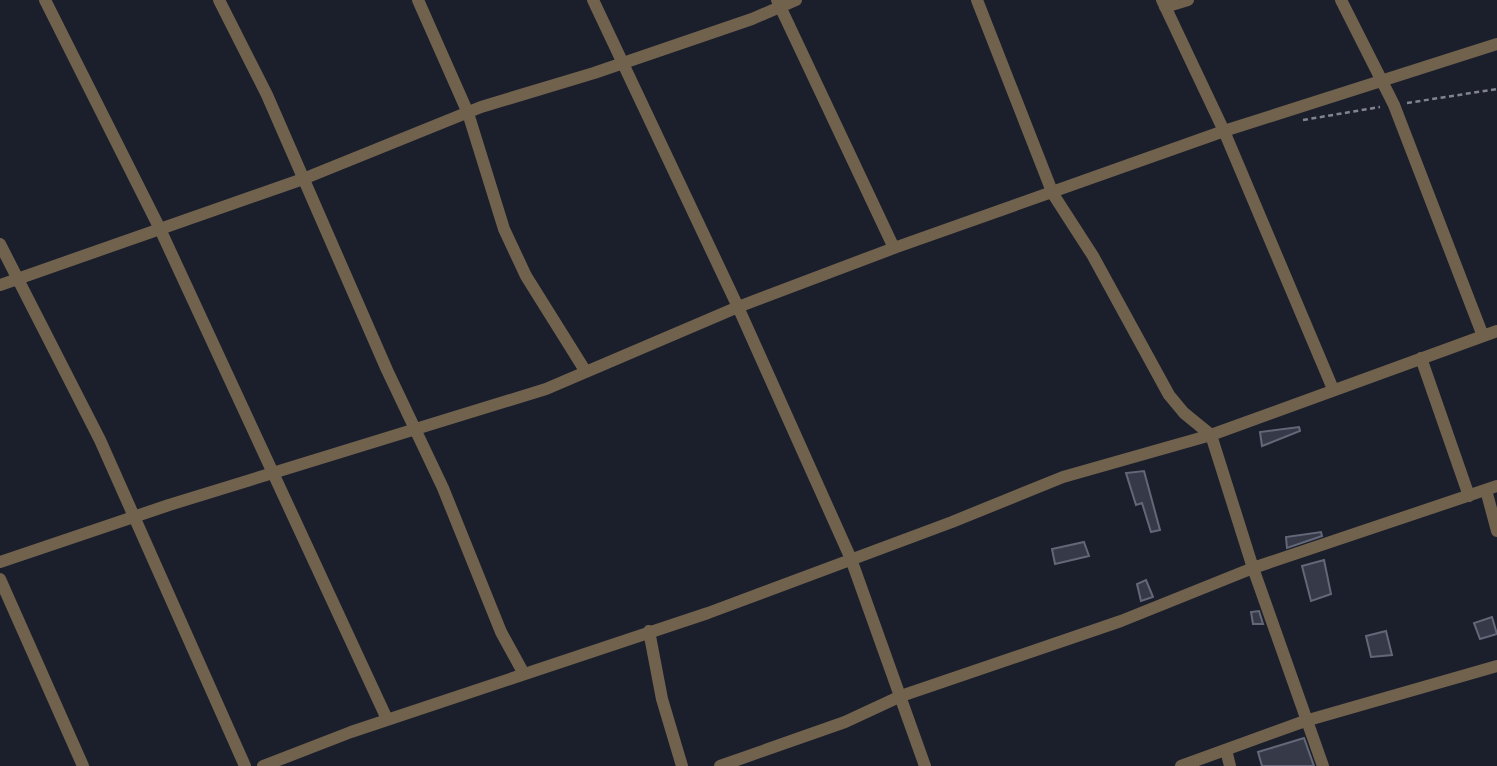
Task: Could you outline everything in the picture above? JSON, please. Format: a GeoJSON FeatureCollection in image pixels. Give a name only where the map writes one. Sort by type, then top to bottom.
{"type":"FeatureCollection","features":[{"type":"Feature","properties":{"kind":"street"},"geometry":{"type":"LineString","coordinates":[[45,0],[160,229],[387,719]]}},
{"type":"Feature","properties":{"kind":"street"},"geometry":{"type":"LineString","coordinates":[[219,0],[267,95],[387,370],[416,427],[501,632],[524,674]]}},
{"type":"Feature","properties":{"kind":"street"},"geometry":{"type":"LineString","coordinates":[[418,0],[468,113],[508,238],[526,276],[586,372]]}},
{"type":"Feature","properties":{"kind":"street"},"geometry":{"type":"LineString","coordinates":[[593,0],[738,307],[851,559],[925,766]]}},
{"type":"Feature","properties":{"kind":"street"},"geometry":{"type":"LineString","coordinates":[[0,285],[303,179],[468,113],[622,63],[778,3],[796,0]]}},
{"type":"Feature","properties":{"kind":"street"},"geometry":{"type":"LineString","coordinates":[[977,0],[1053,194],[1093,256],[1169,395],[1184,413],[1211,435],[1253,568],[1323,766]]}},
{"type":"Feature","properties":{"kind":"street"},"geometry":{"type":"LineString","coordinates":[[1188,0],[1163,4],[1224,131],[1333,389]]}},
{"type":"Feature","properties":{"kind":"street"},"geometry":{"type":"LineString","coordinates":[[1341,0],[1394,105],[1483,336]]}},
{"type":"Feature","properties":{"kind":"street"},"geometry":{"type":"LineString","coordinates":[[778,3],[894,248]]}},
{"type":"Feature","properties":{"kind":"street"},"geometry":{"type":"LineString","coordinates":[[0,562],[416,427],[547,389],[738,307],[894,248],[1053,194],[1224,131],[1497,44]]}},
{"type":"Feature","properties":{"kind":"street"},"geometry":{"type":"LineString","coordinates":[[0,244],[74,386],[245,766]]}},
{"type":"Feature","properties":{"kind":"street"},"geometry":{"type":"LineString","coordinates":[[263,766],[387,719],[708,613],[1063,477],[1211,435],[1497,331]]}},
{"type":"Feature","properties":{"kind":"street"},"geometry":{"type":"LineString","coordinates":[[1421,358],[1469,496]]}},
{"type":"Feature","properties":{"kind":"street"},"geometry":{"type":"LineString","coordinates":[[720,766],[845,722],[901,696],[1121,621],[1253,568],[1491,488],[1497,531]]}},
{"type":"Feature","properties":{"kind":"street"},"geometry":{"type":"LineString","coordinates":[[0,579],[83,766]]}},
{"type":"Feature","properties":{"kind":"street"},"geometry":{"type":"LineString","coordinates":[[649,631],[662,699],[682,766]]}},
{"type":"Feature","properties":{"kind":"street"},"geometry":{"type":"LineString","coordinates":[[1181,766],[1305,721],[1497,666]]}},
{"type":"Feature","properties":{"kind":"street"},"geometry":{"type":"LineString","coordinates":[[1226,750],[1230,766]]}},
{"type":"Feature","properties":{"kind":"path"},"geometry":{"type":"LineString","coordinates":[[1294,122],[1497,89]]}},
{"type":"Feature","properties":{"kind":"building"},"geometry":{"type":"Polygon","coordinates":[[[1299,427],[1300,431],[1262,446],[1260,432],[1299,427]]]}},
{"type":"Feature","properties":{"kind":"building"},"geometry":{"type":"Polygon","coordinates":[[[1144,471],[1160,530],[1151,532],[1142,503],[1136,505],[1126,473],[1144,471]]]}},
{"type":"Feature","properties":{"kind":"building"},"geometry":{"type":"Polygon","coordinates":[[[1321,532],[1322,536],[1287,548],[1286,537],[1321,532]]]}},
{"type":"Feature","properties":{"kind":"building"},"geometry":{"type":"Polygon","coordinates":[[[1084,542],[1089,556],[1055,564],[1052,549],[1084,542]]]}},
{"type":"Feature","properties":{"kind":"building"},"geometry":{"type":"Polygon","coordinates":[[[1324,560],[1331,594],[1311,601],[1302,566],[1324,560]]]}},
{"type":"Feature","properties":{"kind":"building"},"geometry":{"type":"Polygon","coordinates":[[[1146,580],[1153,597],[1141,601],[1137,584],[1146,580]]]}},
{"type":"Feature","properties":{"kind":"building"},"geometry":{"type":"Polygon","coordinates":[[[1259,611],[1263,624],[1253,624],[1251,612],[1259,611]]]}},
{"type":"Feature","properties":{"kind":"building"},"geometry":{"type":"Polygon","coordinates":[[[1492,617],[1497,634],[1480,639],[1474,623],[1492,617]]]}},
{"type":"Feature","properties":{"kind":"building"},"geometry":{"type":"Polygon","coordinates":[[[1386,631],[1392,655],[1371,657],[1366,636],[1386,631]]]}},
{"type":"Feature","properties":{"kind":"building"},"geometry":{"type":"Polygon","coordinates":[[[1304,738],[1314,766],[1262,766],[1258,752],[1304,738]]]}}]}
